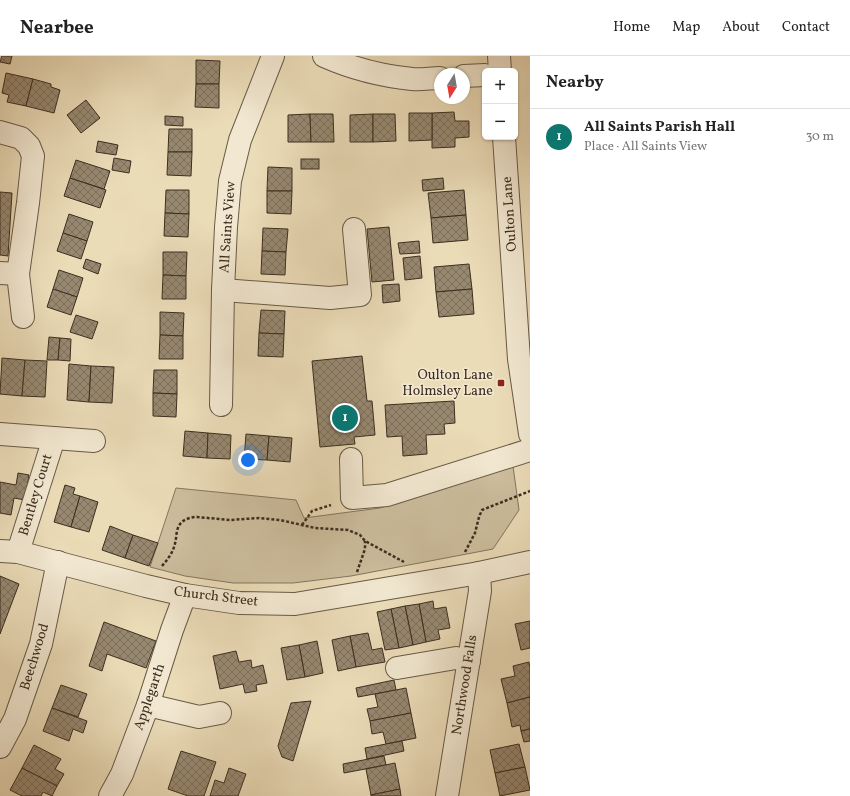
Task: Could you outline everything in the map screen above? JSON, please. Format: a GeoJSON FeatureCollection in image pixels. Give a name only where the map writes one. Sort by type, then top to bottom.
{"type":"FeatureCollection","features":[{"type":"Feature","properties":{"kind":"street","name":"All Saints View"},"geometry":{"type":"LineString","coordinates":[[221,405],[223,290],[230,181],[240,140],[273,56]]}},
{"type":"Feature","properties":{"kind":"street"},"geometry":{"type":"LineString","coordinates":[[324,56],[337,62],[376,73],[413,80],[434,78]]}},
{"type":"Feature","properties":{"kind":"street"},"geometry":{"type":"LineString","coordinates":[[499,56],[500,68]]}},
{"type":"Feature","properties":{"kind":"street"},"geometry":{"type":"LineString","coordinates":[[470,75],[482,74]]}},
{"type":"Feature","properties":{"kind":"street"},"geometry":{"type":"LineString","coordinates":[[0,132],[21,138],[29,146],[33,156],[28,203],[9,273],[23,317]]}},
{"type":"Feature","properties":{"kind":"street","name":"Oulton Lane"},"geometry":{"type":"LineString","coordinates":[[504,140],[519,359],[530,434]]}},
{"type":"Feature","properties":{"kind":"street"},"geometry":{"type":"LineString","coordinates":[[223,290],[330,298],[360,295],[354,229]]}},
{"type":"Feature","properties":{"kind":"street","name":"Bentley Court"},"geometry":{"type":"LineString","coordinates":[[0,434],[94,441]]}},
{"type":"Feature","properties":{"kind":"street","name":"Bentley Court"},"geometry":{"type":"LineString","coordinates":[[9,552],[54,438]]}},
{"type":"Feature","properties":{"kind":"street"},"geometry":{"type":"LineString","coordinates":[[351,459],[352,498],[387,495],[530,450]]}},
{"type":"Feature","properties":{"kind":"street","name":"Church Street"},"geometry":{"type":"LineString","coordinates":[[9,552],[58,562],[185,595],[239,603],[295,604],[441,580],[530,562]]}},
{"type":"Feature","properties":{"kind":"street","name":"Beechwood"},"geometry":{"type":"LineString","coordinates":[[0,747],[15,719],[41,644],[58,562]]}},
{"type":"Feature","properties":{"kind":"street","name":"Northwood Falls"},"geometry":{"type":"LineString","coordinates":[[447,796],[480,591],[479,573]]}},
{"type":"Feature","properties":{"kind":"street","name":"Applegarth"},"geometry":{"type":"LineString","coordinates":[[110,796],[122,774],[148,705],[185,595]]}},
{"type":"Feature","properties":{"kind":"street"},"geometry":{"type":"LineString","coordinates":[[397,668],[456,658],[469,661]]}},
{"type":"Feature","properties":{"kind":"street"},"geometry":{"type":"LineString","coordinates":[[148,705],[199,717],[220,713]]}},
{"type":"Feature","properties":{"kind":"path"},"geometry":{"type":"LineString","coordinates":[[146,586],[171,554],[175,545],[179,526],[186,519],[191,517],[230,520],[259,518],[280,520],[315,528],[348,530],[360,535],[365,541],[441,580],[468,547],[475,533],[478,517],[482,510],[530,491]]}},
{"type":"Feature","properties":{"kind":"path"},"geometry":{"type":"LineString","coordinates":[[302,525],[312,510],[352,498]]}},
{"type":"Feature","properties":{"kind":"shaded area"},"geometry":{"type":"Polygon","coordinates":[[[513,466],[519,510],[493,549],[351,576],[293,583],[233,583],[185,576],[150,567],[176,488],[296,500],[304,518],[380,508],[513,466]]]}},
{"type":"Feature","properties":{"kind":"building"},"geometry":{"type":"Polygon","coordinates":[[[2,56],[12,56],[10,64],[0,62],[2,56]]]}},
{"type":"Feature","properties":{"kind":"building"},"geometry":{"type":"Polygon","coordinates":[[[196,60],[220,61],[219,84],[196,84],[196,60]]]}},
{"type":"Feature","properties":{"kind":"building"},"geometry":{"type":"Polygon","coordinates":[[[6,73],[33,79],[26,106],[7,102],[9,95],[2,93],[6,73]]]}},
{"type":"Feature","properties":{"kind":"building"},"geometry":{"type":"Polygon","coordinates":[[[33,79],[51,84],[51,87],[60,90],[54,113],[26,106],[33,79]]]}},
{"type":"Feature","properties":{"kind":"building"},"geometry":{"type":"Polygon","coordinates":[[[196,84],[219,84],[219,108],[195,107],[196,84]]]}},
{"type":"Feature","properties":{"kind":"building"},"geometry":{"type":"Polygon","coordinates":[[[86,100],[100,118],[81,133],[67,115],[86,100]]]}},
{"type":"Feature","properties":{"kind":"building"},"geometry":{"type":"Polygon","coordinates":[[[454,112],[455,121],[469,121],[469,137],[455,138],[455,147],[432,148],[432,113],[454,112]]]}},
{"type":"Feature","properties":{"kind":"building"},"geometry":{"type":"Polygon","coordinates":[[[409,113],[432,113],[432,140],[409,141],[409,113]]]}},
{"type":"Feature","properties":{"kind":"building"},"geometry":{"type":"Polygon","coordinates":[[[310,114],[311,142],[288,142],[288,115],[310,114]]]}},
{"type":"Feature","properties":{"kind":"building"},"geometry":{"type":"Polygon","coordinates":[[[310,114],[333,114],[334,142],[311,142],[310,114]]]}},
{"type":"Feature","properties":{"kind":"building"},"geometry":{"type":"Polygon","coordinates":[[[373,114],[373,142],[350,142],[350,115],[373,114]]]}},
{"type":"Feature","properties":{"kind":"building"},"geometry":{"type":"Polygon","coordinates":[[[373,114],[395,114],[396,141],[373,142],[373,114]]]}},
{"type":"Feature","properties":{"kind":"building"},"geometry":{"type":"Polygon","coordinates":[[[165,116],[183,117],[183,126],[165,125],[165,116]]]}},
{"type":"Feature","properties":{"kind":"building"},"geometry":{"type":"Polygon","coordinates":[[[169,129],[192,129],[192,152],[168,152],[169,129]]]}},
{"type":"Feature","properties":{"kind":"building"},"geometry":{"type":"Polygon","coordinates":[[[98,141],[118,145],[116,155],[96,152],[98,141]]]}},
{"type":"Feature","properties":{"kind":"building"},"geometry":{"type":"Polygon","coordinates":[[[168,152],[192,152],[191,176],[167,175],[168,152]]]}},
{"type":"Feature","properties":{"kind":"building"},"geometry":{"type":"Polygon","coordinates":[[[114,158],[131,161],[129,173],[112,170],[114,158]]]}},
{"type":"Feature","properties":{"kind":"building"},"geometry":{"type":"Polygon","coordinates":[[[301,159],[319,159],[319,169],[301,169],[301,159]]]}},
{"type":"Feature","properties":{"kind":"building"},"geometry":{"type":"Polygon","coordinates":[[[76,160],[110,171],[104,189],[70,178],[76,160]]]}},
{"type":"Feature","properties":{"kind":"building"},"geometry":{"type":"Polygon","coordinates":[[[268,167],[292,168],[292,191],[267,191],[268,167]]]}},
{"type":"Feature","properties":{"kind":"building"},"geometry":{"type":"Polygon","coordinates":[[[70,178],[106,190],[100,208],[64,196],[70,178]]]}},
{"type":"Feature","properties":{"kind":"building"},"geometry":{"type":"Polygon","coordinates":[[[443,178],[444,189],[423,191],[422,180],[443,178]]]}},
{"type":"Feature","properties":{"kind":"building"},"geometry":{"type":"Polygon","coordinates":[[[166,190],[189,190],[189,214],[165,213],[166,190]]]}},
{"type":"Feature","properties":{"kind":"building"},"geometry":{"type":"Polygon","coordinates":[[[464,190],[466,215],[431,218],[428,193],[464,190]]]}},
{"type":"Feature","properties":{"kind":"building"},"geometry":{"type":"Polygon","coordinates":[[[267,191],[292,191],[291,214],[267,213],[267,191]]]}},
{"type":"Feature","properties":{"kind":"building"},"geometry":{"type":"Polygon","coordinates":[[[0,192],[12,193],[8,256],[0,255],[0,192]]]}},
{"type":"Feature","properties":{"kind":"building"},"geometry":{"type":"Polygon","coordinates":[[[165,213],[189,214],[188,237],[164,236],[165,213]]]}},
{"type":"Feature","properties":{"kind":"building"},"geometry":{"type":"Polygon","coordinates":[[[69,214],[93,222],[87,241],[63,233],[69,214]]]}},
{"type":"Feature","properties":{"kind":"building"},"geometry":{"type":"Polygon","coordinates":[[[466,215],[468,240],[433,243],[431,218],[466,215]]]}},
{"type":"Feature","properties":{"kind":"building"},"geometry":{"type":"Polygon","coordinates":[[[389,227],[394,280],[372,282],[367,229],[389,227]]]}},
{"type":"Feature","properties":{"kind":"building"},"geometry":{"type":"Polygon","coordinates":[[[263,228],[288,229],[286,252],[262,251],[263,228]]]}},
{"type":"Feature","properties":{"kind":"building"},"geometry":{"type":"Polygon","coordinates":[[[63,233],[87,241],[81,259],[57,251],[63,233]]]}},
{"type":"Feature","properties":{"kind":"building"},"geometry":{"type":"Polygon","coordinates":[[[419,241],[420,253],[400,254],[398,243],[419,241]]]}},
{"type":"Feature","properties":{"kind":"building"},"geometry":{"type":"Polygon","coordinates":[[[262,251],[286,252],[285,275],[261,274],[262,251]]]}},
{"type":"Feature","properties":{"kind":"building"},"geometry":{"type":"Polygon","coordinates":[[[163,252],[187,252],[186,276],[163,275],[163,252]]]}},
{"type":"Feature","properties":{"kind":"building"},"geometry":{"type":"Polygon","coordinates":[[[420,256],[422,278],[405,280],[403,258],[420,256]]]}},
{"type":"Feature","properties":{"kind":"building"},"geometry":{"type":"Polygon","coordinates":[[[86,259],[101,264],[98,274],[83,268],[86,259]]]}},
{"type":"Feature","properties":{"kind":"building"},"geometry":{"type":"Polygon","coordinates":[[[469,264],[472,289],[436,292],[434,267],[469,264]]]}},
{"type":"Feature","properties":{"kind":"building"},"geometry":{"type":"Polygon","coordinates":[[[59,270],[83,278],[77,297],[53,289],[59,270]]]}},
{"type":"Feature","properties":{"kind":"building"},"geometry":{"type":"Polygon","coordinates":[[[163,275],[186,276],[186,299],[162,299],[163,275]]]}},
{"type":"Feature","properties":{"kind":"building"},"geometry":{"type":"Polygon","coordinates":[[[399,284],[400,301],[383,303],[382,285],[399,284]]]}},
{"type":"Feature","properties":{"kind":"building"},"geometry":{"type":"Polygon","coordinates":[[[53,289],[77,297],[71,315],[47,307],[53,289]]]}},
{"type":"Feature","properties":{"kind":"building"},"geometry":{"type":"Polygon","coordinates":[[[472,289],[474,314],[439,317],[436,292],[472,289]]]}},
{"type":"Feature","properties":{"kind":"building"},"geometry":{"type":"Polygon","coordinates":[[[261,310],[285,311],[284,334],[259,333],[261,310]]]}},
{"type":"Feature","properties":{"kind":"building"},"geometry":{"type":"Polygon","coordinates":[[[160,312],[184,313],[183,336],[160,335],[160,312]]]}},
{"type":"Feature","properties":{"kind":"building"},"geometry":{"type":"Polygon","coordinates":[[[76,315],[98,322],[92,339],[70,332],[76,315]]]}},
{"type":"Feature","properties":{"kind":"building"},"geometry":{"type":"Polygon","coordinates":[[[259,333],[284,334],[283,357],[258,356],[259,333]]]}},
{"type":"Feature","properties":{"kind":"building"},"geometry":{"type":"Polygon","coordinates":[[[160,335],[183,336],[183,359],[159,359],[160,335]]]}},
{"type":"Feature","properties":{"kind":"building"},"geometry":{"type":"Polygon","coordinates":[[[49,337],[60,338],[58,360],[47,360],[49,337]]]}},
{"type":"Feature","properties":{"kind":"building"},"geometry":{"type":"Polygon","coordinates":[[[60,338],[71,339],[70,361],[58,360],[60,338]]]}},
{"type":"Feature","properties":{"kind":"building"},"geometry":{"type":"Polygon","coordinates":[[[362,356],[367,401],[372,401],[375,435],[354,437],[355,444],[320,447],[312,361],[362,356]]]}},
{"type":"Feature","properties":{"kind":"building"},"geometry":{"type":"Polygon","coordinates":[[[2,358],[25,360],[22,396],[0,394],[2,358]]]}},
{"type":"Feature","properties":{"kind":"building"},"geometry":{"type":"Polygon","coordinates":[[[25,360],[47,361],[45,397],[22,396],[25,360]]]}},
{"type":"Feature","properties":{"kind":"building"},"geometry":{"type":"Polygon","coordinates":[[[69,364],[91,366],[89,402],[67,400],[69,364]]]}},
{"type":"Feature","properties":{"kind":"building"},"geometry":{"type":"Polygon","coordinates":[[[91,366],[114,367],[112,403],[89,402],[91,366]]]}},
{"type":"Feature","properties":{"kind":"building"},"geometry":{"type":"Polygon","coordinates":[[[154,370],[177,370],[177,394],[153,393],[154,370]]]}},
{"type":"Feature","properties":{"kind":"building"},"geometry":{"type":"Polygon","coordinates":[[[153,393],[177,394],[176,417],[153,416],[153,393]]]}},
{"type":"Feature","properties":{"kind":"building"},"geometry":{"type":"Polygon","coordinates":[[[454,401],[455,423],[444,424],[445,434],[426,435],[427,454],[403,456],[402,436],[387,437],[385,405],[454,401]]]}},
{"type":"Feature","properties":{"kind":"building"},"geometry":{"type":"Polygon","coordinates":[[[185,431],[208,433],[207,458],[183,456],[185,431]]]}},
{"type":"Feature","properties":{"kind":"building"},"geometry":{"type":"Polygon","coordinates":[[[208,433],[231,435],[230,459],[207,458],[208,433]]]}},
{"type":"Feature","properties":{"kind":"building"},"geometry":{"type":"Polygon","coordinates":[[[246,434],[269,436],[267,460],[244,459],[246,434]]]}},
{"type":"Feature","properties":{"kind":"building"},"geometry":{"type":"Polygon","coordinates":[[[269,436],[292,438],[290,462],[267,460],[269,436]]]}},
{"type":"Feature","properties":{"kind":"building"},"geometry":{"type":"Polygon","coordinates":[[[18,473],[29,475],[25,500],[14,498],[11,515],[0,513],[0,482],[16,485],[18,473]]]}},
{"type":"Feature","properties":{"kind":"building"},"geometry":{"type":"Polygon","coordinates":[[[65,485],[75,488],[73,494],[80,496],[71,527],[54,522],[65,485]]]}},
{"type":"Feature","properties":{"kind":"building"},"geometry":{"type":"Polygon","coordinates":[[[80,496],[98,502],[89,532],[71,527],[80,496]]]}},
{"type":"Feature","properties":{"kind":"building"},"geometry":{"type":"Polygon","coordinates":[[[110,526],[133,535],[125,558],[102,550],[110,526]]]}},
{"type":"Feature","properties":{"kind":"building"},"geometry":{"type":"Polygon","coordinates":[[[133,535],[158,543],[149,566],[125,558],[133,535]]]}},
{"type":"Feature","properties":{"kind":"building"},"geometry":{"type":"Polygon","coordinates":[[[0,576],[19,584],[0,634],[0,576]]]}},
{"type":"Feature","properties":{"kind":"building"},"geometry":{"type":"Polygon","coordinates":[[[433,601],[434,609],[446,607],[450,628],[438,630],[440,639],[426,642],[419,604],[433,601]]]}},
{"type":"Feature","properties":{"kind":"building"},"geometry":{"type":"Polygon","coordinates":[[[419,604],[426,642],[413,645],[405,606],[419,604]]]}},
{"type":"Feature","properties":{"kind":"building"},"geometry":{"type":"Polygon","coordinates":[[[405,606],[413,645],[399,648],[391,609],[405,606]]]}},
{"type":"Feature","properties":{"kind":"building"},"geometry":{"type":"Polygon","coordinates":[[[391,609],[399,648],[385,650],[377,612],[391,609]]]}},
{"type":"Feature","properties":{"kind":"building"},"geometry":{"type":"Polygon","coordinates":[[[530,621],[530,648],[521,650],[515,624],[530,621]]]}},
{"type":"Feature","properties":{"kind":"building"},"geometry":{"type":"Polygon","coordinates":[[[104,622],[156,641],[146,668],[107,654],[102,671],[89,666],[104,622]]]}},
{"type":"Feature","properties":{"kind":"building"},"geometry":{"type":"Polygon","coordinates":[[[368,633],[372,650],[382,648],[385,662],[356,667],[350,636],[368,633]]]}},
{"type":"Feature","properties":{"kind":"building"},"geometry":{"type":"Polygon","coordinates":[[[350,636],[356,667],[338,671],[332,640],[350,636]]]}},
{"type":"Feature","properties":{"kind":"building"},"geometry":{"type":"Polygon","coordinates":[[[317,641],[323,673],[305,677],[299,645],[317,641]]]}},
{"type":"Feature","properties":{"kind":"building"},"geometry":{"type":"Polygon","coordinates":[[[299,645],[305,677],[287,680],[281,648],[299,645]]]}},
{"type":"Feature","properties":{"kind":"building"},"geometry":{"type":"Polygon","coordinates":[[[236,651],[239,662],[251,660],[252,668],[263,665],[267,683],[256,685],[257,691],[245,693],[243,684],[220,689],[213,656],[236,651]]]}},
{"type":"Feature","properties":{"kind":"building"},"geometry":{"type":"Polygon","coordinates":[[[529,662],[530,697],[507,703],[501,679],[515,676],[513,666],[529,662]]]}},
{"type":"Feature","properties":{"kind":"building"},"geometry":{"type":"Polygon","coordinates":[[[394,680],[396,690],[358,697],[356,688],[394,680]]]}},
{"type":"Feature","properties":{"kind":"building"},"geometry":{"type":"Polygon","coordinates":[[[61,685],[87,694],[78,717],[52,708],[61,685]]]}},
{"type":"Feature","properties":{"kind":"building"},"geometry":{"type":"Polygon","coordinates":[[[406,688],[411,713],[370,721],[367,709],[378,707],[375,694],[406,688]]]}},
{"type":"Feature","properties":{"kind":"building"},"geometry":{"type":"Polygon","coordinates":[[[530,697],[530,729],[521,731],[520,725],[512,727],[507,703],[530,697]]]}},
{"type":"Feature","properties":{"kind":"building"},"geometry":{"type":"Polygon","coordinates":[[[311,701],[293,761],[282,757],[278,746],[291,703],[311,701]]]}},
{"type":"Feature","properties":{"kind":"building"},"geometry":{"type":"Polygon","coordinates":[[[52,708],[87,721],[83,733],[73,729],[69,741],[43,731],[52,708]]]}},
{"type":"Feature","properties":{"kind":"building"},"geometry":{"type":"Polygon","coordinates":[[[411,713],[416,738],[386,744],[383,732],[372,734],[370,721],[411,713]]]}},
{"type":"Feature","properties":{"kind":"building"},"geometry":{"type":"Polygon","coordinates":[[[530,729],[530,741],[524,742],[521,731],[530,729]]]}},
{"type":"Feature","properties":{"kind":"building"},"geometry":{"type":"Polygon","coordinates":[[[402,741],[404,751],[367,759],[365,748],[402,741]]]}},
{"type":"Feature","properties":{"kind":"building"},"geometry":{"type":"Polygon","coordinates":[[[519,744],[525,767],[495,773],[490,750],[519,744]]]}},
{"type":"Feature","properties":{"kind":"building"},"geometry":{"type":"Polygon","coordinates":[[[34,745],[61,759],[55,769],[64,774],[57,786],[22,768],[34,745]]]}},
{"type":"Feature","properties":{"kind":"building"},"geometry":{"type":"Polygon","coordinates":[[[181,751],[216,762],[204,796],[188,796],[168,789],[181,751]]]}},
{"type":"Feature","properties":{"kind":"building"},"geometry":{"type":"Polygon","coordinates":[[[384,756],[386,765],[344,773],[343,764],[384,756]]]}},
{"type":"Feature","properties":{"kind":"building"},"geometry":{"type":"Polygon","coordinates":[[[395,763],[400,789],[371,795],[366,769],[395,763]]]}},
{"type":"Feature","properties":{"kind":"building"},"geometry":{"type":"Polygon","coordinates":[[[525,767],[530,790],[500,796],[495,773],[525,767]]]}},
{"type":"Feature","properties":{"kind":"building"},"geometry":{"type":"Polygon","coordinates":[[[22,768],[57,786],[52,796],[43,792],[41,796],[22,796],[10,790],[22,768]]]}},
{"type":"Feature","properties":{"kind":"building"},"geometry":{"type":"Polygon","coordinates":[[[229,768],[246,774],[238,796],[210,796],[215,780],[224,783],[229,768]]]}},
{"type":"Feature","properties":{"kind":"building"},"geometry":{"type":"Polygon","coordinates":[[[400,789],[401,796],[371,796],[371,795],[400,789]]]}},
{"type":"Feature","properties":{"kind":"place","name":"Oulton Lane Holmsley Lane"},"geometry":{"type":"Point","coordinates":[501,383]}},
{"type":"Feature","properties":{"kind":"place","name":"All Saints Parish Hall"},"geometry":{"type":"Point","coordinates":[345,418]}}]}
